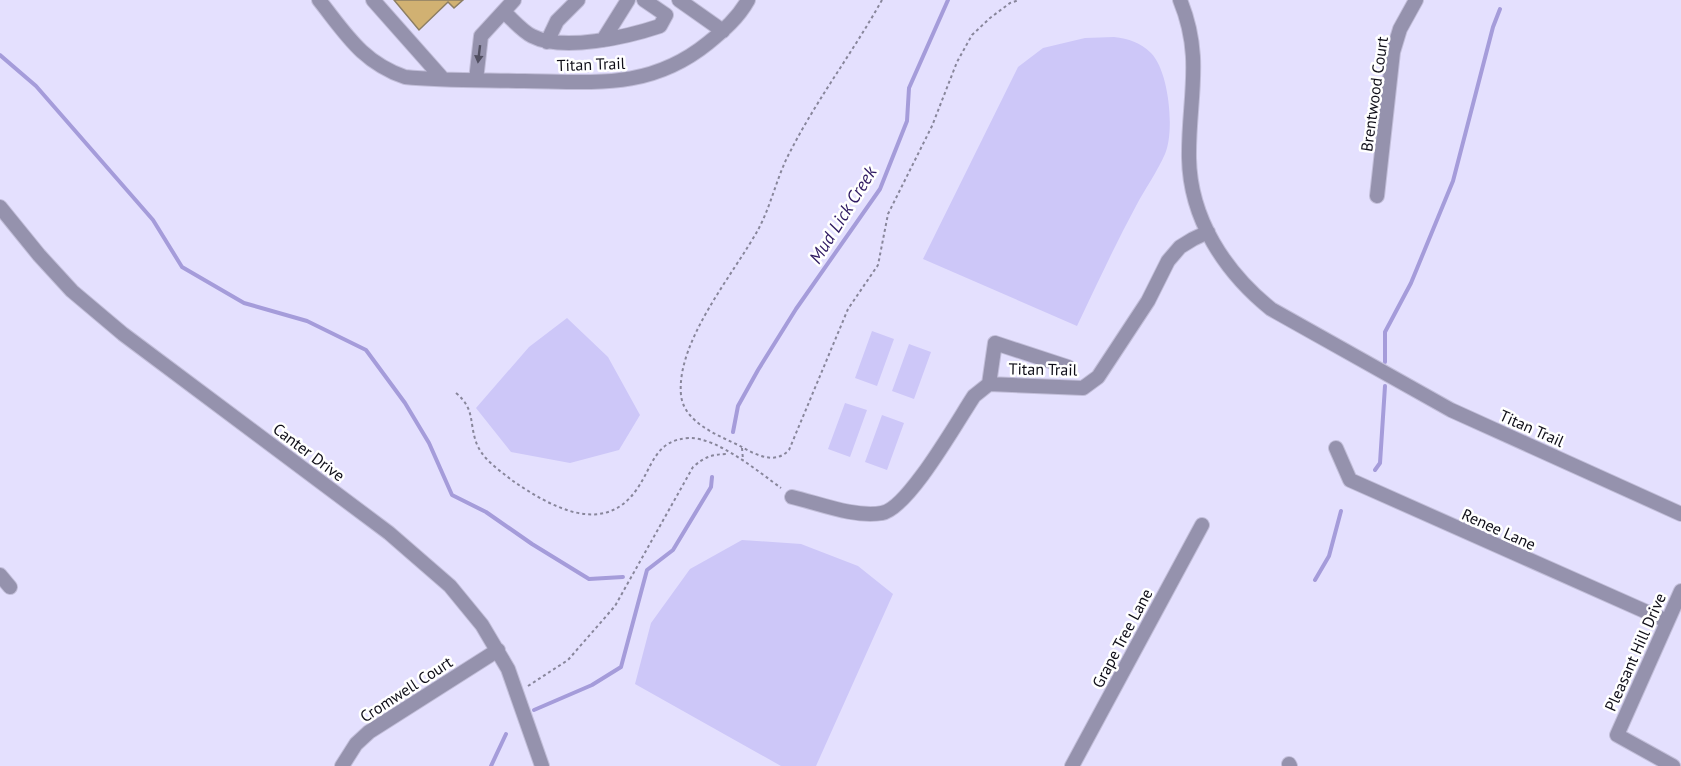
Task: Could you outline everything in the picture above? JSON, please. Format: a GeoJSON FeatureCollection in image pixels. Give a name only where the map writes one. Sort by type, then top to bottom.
{"type":"FeatureCollection","features":[{"type":"Feature","properties":{"kind":"street","name":"Titan Trail"},"geometry":{"type":"LineString","coordinates":[[319,0],[360,51],[388,71],[405,77],[576,82],[638,78],[661,72],[683,62],[723,31],[748,0]]}},
{"type":"Feature","properties":{"kind":"street"},"geometry":{"type":"LineString","coordinates":[[373,0],[443,79]]}},
{"type":"Feature","properties":{"kind":"street"},"geometry":{"type":"LineString","coordinates":[[476,80],[481,36],[514,0]]}},
{"type":"Feature","properties":{"kind":"street"},"geometry":{"type":"LineString","coordinates":[[547,42],[557,21],[578,0]]}},
{"type":"Feature","properties":{"kind":"street"},"geometry":{"type":"LineString","coordinates":[[603,40],[628,0]]}},
{"type":"Feature","properties":{"kind":"street"},"geometry":{"type":"LineString","coordinates":[[504,12],[530,35],[547,42],[603,40],[635,34],[660,26],[666,15],[644,0]]}},
{"type":"Feature","properties":{"kind":"street"},"geometry":{"type":"LineString","coordinates":[[679,0],[723,31]]}},
{"type":"Feature","properties":{"kind":"street","name":"Titan Trail"},"geometry":{"type":"LineString","coordinates":[[1180,0],[1191,34],[1195,60],[1190,168],[1194,197],[1208,232],[1236,277],[1271,309],[1451,410],[1681,514]]}},
{"type":"Feature","properties":{"kind":"street","name":"Brentwood Court"},"geometry":{"type":"LineString","coordinates":[[1377,195],[1393,52],[1400,29],[1416,0]]}},
{"type":"Feature","properties":{"kind":"street","name":"Canter Drive"},"geometry":{"type":"LineString","coordinates":[[0,207],[72,291],[123,334],[389,532],[450,586],[471,610],[498,650],[517,692],[542,766]]}},
{"type":"Feature","properties":{"kind":"street","name":"Titan Trail"},"geometry":{"type":"LineString","coordinates":[[792,497],[853,513],[883,513],[896,507],[910,492],[974,396],[989,384],[1083,388],[1098,377],[1148,301],[1168,261],[1180,247],[1208,232]]}},
{"type":"Feature","properties":{"kind":"street"},"geometry":{"type":"LineString","coordinates":[[989,384],[995,343],[1068,367]]}},
{"type":"Feature","properties":{"kind":"street","name":"Renee Lane"},"geometry":{"type":"LineString","coordinates":[[1336,448],[1350,480],[1667,621]]}},
{"type":"Feature","properties":{"kind":"street","name":"Grape Tree Lane"},"geometry":{"type":"LineString","coordinates":[[1072,766],[1202,525]]}},
{"type":"Feature","properties":{"kind":"street"},"geometry":{"type":"LineString","coordinates":[[0,575],[10,587]]}},
{"type":"Feature","properties":{"kind":"street","name":"Pleasant Hill Drive"},"geometry":{"type":"LineString","coordinates":[[1673,766],[1617,735],[1681,591]]}},
{"type":"Feature","properties":{"kind":"street","name":"Cromwell Court"},"geometry":{"type":"LineString","coordinates":[[342,766],[356,744],[369,732],[498,650]]}},
{"type":"Feature","properties":{"kind":"path"},"geometry":{"type":"LineString","coordinates":[[882,0],[816,102],[788,154],[760,226],[688,349],[681,396],[686,410],[706,429],[767,458],[776,459],[789,450],[848,309],[878,265],[888,214],[932,126],[957,62],[972,35],[1010,3],[1019,0]]}},
{"type":"Feature","properties":{"kind":"path"},"geometry":{"type":"LineString","coordinates":[[456,393],[470,409],[476,441],[482,454],[491,464],[546,501],[583,515],[602,515],[617,509],[628,501],[663,447],[676,440],[691,438],[707,441],[743,460],[792,497]]}},
{"type":"Feature","properties":{"kind":"path"},"geometry":{"type":"LineString","coordinates":[[742,448],[743,460]]}},
{"type":"Feature","properties":{"kind":"path"},"geometry":{"type":"LineString","coordinates":[[517,692],[568,660],[615,606],[693,467],[709,456],[731,454]]}},
{"type":"Feature","properties":{"kind":"shaded area"},"geometry":{"type":"Polygon","coordinates":[[[1114,37],[1129,40],[1147,49],[1157,62],[1169,102],[1170,131],[1162,161],[1128,221],[1077,326],[923,259],[1018,67],[1043,48],[1085,38],[1114,37]]]}},
{"type":"Feature","properties":{"kind":"shaded area"},"geometry":{"type":"Polygon","coordinates":[[[567,318],[608,357],[640,415],[619,450],[570,463],[511,452],[476,408],[529,347],[567,318]]]}},
{"type":"Feature","properties":{"kind":"shaded area"},"geometry":{"type":"Polygon","coordinates":[[[872,331],[894,339],[877,386],[855,378],[872,331]]]}},
{"type":"Feature","properties":{"kind":"shaded area"},"geometry":{"type":"Polygon","coordinates":[[[909,344],[931,352],[914,399],[892,391],[909,344]]]}},
{"type":"Feature","properties":{"kind":"shaded area"},"geometry":{"type":"Polygon","coordinates":[[[845,403],[867,410],[850,457],[828,449],[845,403]]]}},
{"type":"Feature","properties":{"kind":"shaded area"},"geometry":{"type":"Polygon","coordinates":[[[882,415],[904,423],[887,470],[865,462],[882,415]]]}},
{"type":"Feature","properties":{"kind":"shaded area"},"geometry":{"type":"Polygon","coordinates":[[[742,540],[801,544],[858,566],[893,594],[816,766],[781,766],[635,684],[651,623],[690,569],[742,540]]]}},
{"type":"Feature","properties":{"kind":"building"},"geometry":{"type":"Polygon","coordinates":[[[394,0],[463,0],[454,8],[448,2],[419,30],[394,0]]]}},
{"type":"Feature","properties":{"kind":"waterway","name":"Mud Lick Creek"},"geometry":{"type":"LineString","coordinates":[[733,432],[738,406],[758,370],[796,309],[880,189],[907,121],[909,88],[948,0]]}},
{"type":"Feature","properties":{"kind":"waterway"},"geometry":{"type":"LineString","coordinates":[[1385,362],[1385,332],[1411,283],[1453,181],[1493,27],[1500,9]]}},
{"type":"Feature","properties":{"kind":"waterway"},"geometry":{"type":"LineString","coordinates":[[0,55],[36,86],[153,220],[182,267],[244,303],[307,321],[366,350],[405,403],[429,443],[452,495],[486,512],[589,579],[623,577]]}},
{"type":"Feature","properties":{"kind":"waterway"},"geometry":{"type":"LineString","coordinates":[[1375,470],[1380,463],[1385,386]]}},
{"type":"Feature","properties":{"kind":"waterway","name":"Mud Lick Creek"},"geometry":{"type":"LineString","coordinates":[[534,710],[592,685],[621,667],[647,570],[673,550],[711,487],[712,477]]}},
{"type":"Feature","properties":{"kind":"waterway"},"geometry":{"type":"LineString","coordinates":[[1315,580],[1329,556],[1341,511]]}},
{"type":"Feature","properties":{"kind":"waterway","name":"Mud Lick Creek"},"geometry":{"type":"LineString","coordinates":[[491,766],[506,734]]}}]}
